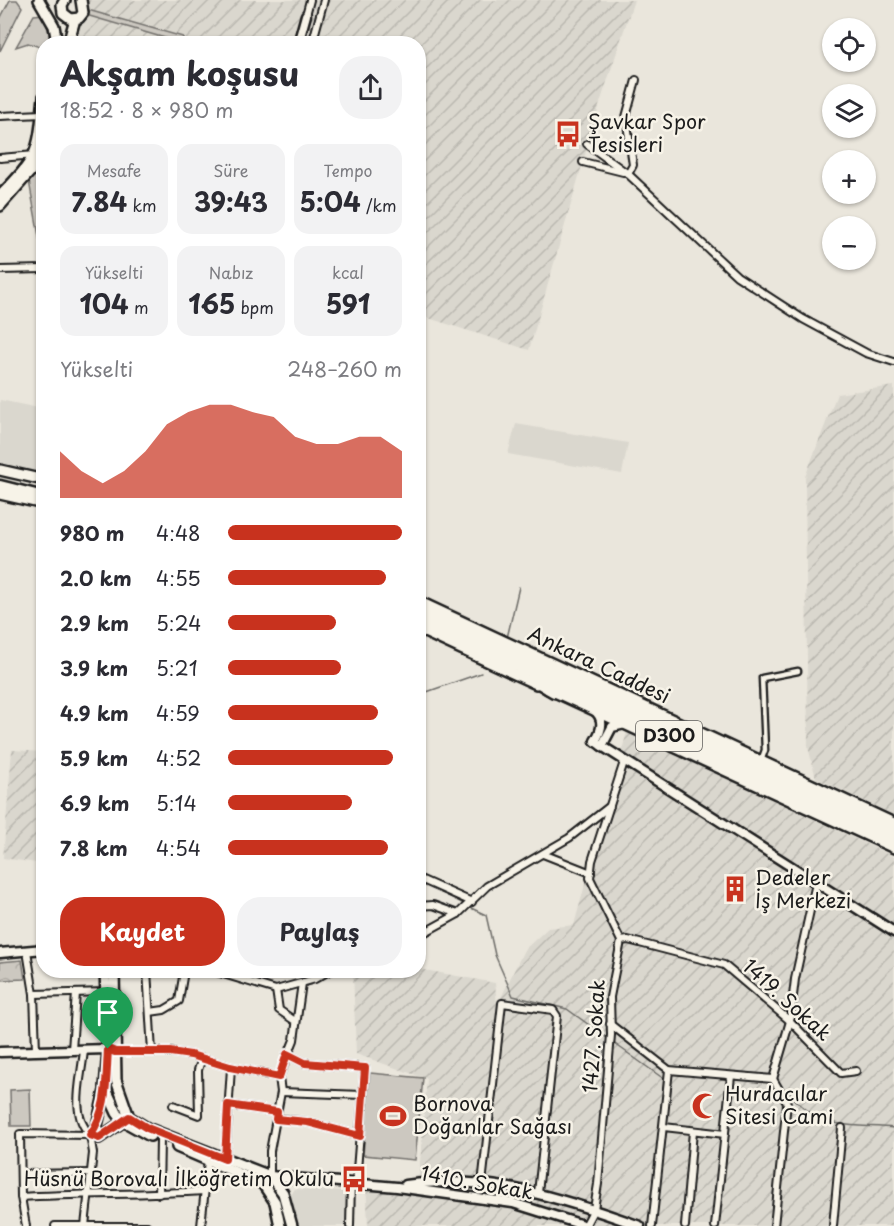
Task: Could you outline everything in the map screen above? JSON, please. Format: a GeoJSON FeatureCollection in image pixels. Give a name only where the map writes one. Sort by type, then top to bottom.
{"type":"FeatureCollection","features":[{"type":"Feature","properties":{"kind":"highway"},"geometry":{"type":"LineString","coordinates":[[0,479],[36,488]]}},
{"type":"Feature","properties":{"kind":"highway"},"geometry":{"type":"LineString","coordinates":[[0,486],[36,495]]}},
{"type":"Feature","properties":{"kind":"highway","name":"Ankara Caddesi"},"geometry":{"type":"LineString","coordinates":[[426,615],[483,649],[894,840]]}},
{"type":"Feature","properties":{"kind":"highway","name":"Ankara Caddesi"},"geometry":{"type":"LineString","coordinates":[[426,622],[446,627],[528,661],[894,831]]}},
{"type":"Feature","properties":{"kind":"highway"},"geometry":{"type":"LineString","coordinates":[[484,632],[528,661]]}},
{"type":"Feature","properties":{"kind":"highway"},"geometry":{"type":"LineString","coordinates":[[483,649],[554,692]]}},
{"type":"Feature","properties":{"kind":"highway"},"geometry":{"type":"LineString","coordinates":[[746,762],[826,791]]}},
{"type":"Feature","properties":{"kind":"highway"},"geometry":{"type":"LineString","coordinates":[[869,836],[894,847]]}},
{"type":"Feature","properties":{"kind":"main road"},"geometry":{"type":"LineString","coordinates":[[39,0],[54,26],[56,36]]}},
{"type":"Feature","properties":{"kind":"main road"},"geometry":{"type":"LineString","coordinates":[[45,0],[75,19]]}},
{"type":"Feature","properties":{"kind":"main road"},"geometry":{"type":"LineString","coordinates":[[58,36],[63,13],[62,5],[65,0]]}},
{"type":"Feature","properties":{"kind":"main road"},"geometry":{"type":"LineString","coordinates":[[70,36],[75,19],[83,13],[81,0]]}},
{"type":"Feature","properties":{"kind":"main road"},"geometry":{"type":"LineString","coordinates":[[0,196],[36,158]]}},
{"type":"Feature","properties":{"kind":"main road"},"geometry":{"type":"LineString","coordinates":[[0,206],[36,159]]}},
{"type":"Feature","properties":{"kind":"main road"},"geometry":{"type":"LineString","coordinates":[[0,470],[36,478]]}},
{"type":"Feature","properties":{"kind":"main road"},"geometry":{"type":"LineString","coordinates":[[0,494],[36,502]]}},
{"type":"Feature","properties":{"kind":"main road","name":"Ankara Caddesi"},"geometry":{"type":"LineString","coordinates":[[426,605],[894,823]]}},
{"type":"Feature","properties":{"kind":"main road"},"geometry":{"type":"LineString","coordinates":[[426,633],[869,836]]}},
{"type":"Feature","properties":{"kind":"main road"},"geometry":{"type":"LineString","coordinates":[[106,978],[112,1050],[123,1115]]}},
{"type":"Feature","properties":{"kind":"main road"},"geometry":{"type":"LineString","coordinates":[[114,978],[112,1050],[97,1126],[90,1135],[99,1138],[123,1115]]}},
{"type":"Feature","properties":{"kind":"main road"},"geometry":{"type":"LineString","coordinates":[[105,1087],[134,1129],[263,1184],[275,1202],[280,1226]]}},
{"type":"Feature","properties":{"kind":"main road"},"geometry":{"type":"LineString","coordinates":[[97,1126],[123,1115]]}},
{"type":"Feature","properties":{"kind":"main road"},"geometry":{"type":"LineString","coordinates":[[123,1115],[147,1128],[270,1176],[283,1193],[292,1226]]}},
{"type":"Feature","properties":{"kind":"street"},"geometry":{"type":"LineString","coordinates":[[300,36],[310,0]]}},
{"type":"Feature","properties":{"kind":"street"},"geometry":{"type":"LineString","coordinates":[[314,36],[324,0]]}},
{"type":"Feature","properties":{"kind":"street"},"geometry":{"type":"LineString","coordinates":[[628,174],[633,165],[626,117],[636,80]]}},
{"type":"Feature","properties":{"kind":"street"},"geometry":{"type":"LineString","coordinates":[[0,116],[36,114]]}},
{"type":"Feature","properties":{"kind":"street"},"geometry":{"type":"LineString","coordinates":[[587,144],[628,174],[737,276],[803,319],[866,352],[894,362]]}},
{"type":"Feature","properties":{"kind":"street"},"geometry":{"type":"LineString","coordinates":[[0,158],[36,155]]}},
{"type":"Feature","properties":{"kind":"street"},"geometry":{"type":"LineString","coordinates":[[583,162],[628,174]]}},
{"type":"Feature","properties":{"kind":"street"},"geometry":{"type":"LineString","coordinates":[[0,270],[36,269]]}},
{"type":"Feature","properties":{"kind":"street"},"geometry":{"type":"LineString","coordinates":[[761,761],[765,750],[762,678],[798,670]]}},
{"type":"Feature","properties":{"kind":"street"},"geometry":{"type":"LineString","coordinates":[[591,708],[600,715],[602,722],[599,744]]}},
{"type":"Feature","properties":{"kind":"street"},"geometry":{"type":"LineString","coordinates":[[599,744],[612,727],[626,723]]}},
{"type":"Feature","properties":{"kind":"street"},"geometry":{"type":"LineString","coordinates":[[599,744],[894,932]]}},
{"type":"Feature","properties":{"kind":"street"},"geometry":{"type":"LineString","coordinates":[[621,941],[612,918],[596,894],[591,873],[592,861],[624,762]]}},
{"type":"Feature","properties":{"kind":"street"},"geometry":{"type":"LineString","coordinates":[[426,932],[458,914],[487,886],[569,838],[610,806]]}},
{"type":"Feature","properties":{"kind":"street"},"geometry":{"type":"LineString","coordinates":[[543,854],[591,873]]}},
{"type":"Feature","properties":{"kind":"street"},"geometry":{"type":"LineString","coordinates":[[426,882],[472,902]]}},
{"type":"Feature","properties":{"kind":"street"},"geometry":{"type":"LineString","coordinates":[[774,1226],[787,1103],[773,1079],[790,1021],[795,979],[816,883]]}},
{"type":"Feature","properties":{"kind":"street"},"geometry":{"type":"LineString","coordinates":[[426,905],[433,905],[458,914]]}},
{"type":"Feature","properties":{"kind":"street","name":"1419. Sokak"},"geometry":{"type":"LineString","coordinates":[[621,941],[628,940],[724,965],[790,1021],[841,1073],[856,1071]]}},
{"type":"Feature","properties":{"kind":"street","name":"1427. Sokak"},"geometry":{"type":"LineString","coordinates":[[585,1226],[594,1209],[598,1184],[610,997],[621,941]]}},
{"type":"Feature","properties":{"kind":"street"},"geometry":{"type":"LineString","coordinates":[[0,953],[36,950]]}},
{"type":"Feature","properties":{"kind":"street"},"geometry":{"type":"LineString","coordinates":[[27,951],[34,994],[36,1050]]}},
{"type":"Feature","properties":{"kind":"street"},"geometry":{"type":"LineString","coordinates":[[148,978],[152,1052]]}},
{"type":"Feature","properties":{"kind":"street"},"geometry":{"type":"LineString","coordinates":[[150,1012],[164,1010],[179,1001],[182,978]]}},
{"type":"Feature","properties":{"kind":"street"},"geometry":{"type":"LineString","coordinates":[[236,978],[276,990],[313,978]]}},
{"type":"Feature","properties":{"kind":"street"},"geometry":{"type":"LineString","coordinates":[[263,1184],[270,1176],[270,1151],[281,1092],[279,1077],[294,1040],[295,1021],[302,999],[302,983]]}},
{"type":"Feature","properties":{"kind":"street"},"geometry":{"type":"LineString","coordinates":[[276,990],[279,1010],[295,1021]]}},
{"type":"Feature","properties":{"kind":"street"},"geometry":{"type":"LineString","coordinates":[[34,994],[107,992]]}},
{"type":"Feature","properties":{"kind":"street"},"geometry":{"type":"LineString","coordinates":[[72,1050],[76,993]]}},
{"type":"Feature","properties":{"kind":"street"},"geometry":{"type":"LineString","coordinates":[[482,1184],[502,1003],[553,1010],[557,1016],[538,1193]]}},
{"type":"Feature","properties":{"kind":"street"},"geometry":{"type":"LineString","coordinates":[[610,1024],[669,1070],[773,1079]]}},
{"type":"Feature","properties":{"kind":"street"},"geometry":{"type":"LineString","coordinates":[[0,1052],[36,1050],[170,1052],[202,1058],[231,1068],[279,1077]]}},
{"type":"Feature","properties":{"kind":"street"},"geometry":{"type":"LineString","coordinates":[[84,1050],[79,1116],[82,1127],[90,1135],[93,1153],[85,1225]]}},
{"type":"Feature","properties":{"kind":"street"},"geometry":{"type":"LineString","coordinates":[[287,1054],[305,1063],[365,1068],[350,1226]]}},
{"type":"Feature","properties":{"kind":"street"},"geometry":{"type":"LineString","coordinates":[[173,1105],[199,1115],[198,1070],[202,1058]]}},
{"type":"Feature","properties":{"kind":"street"},"geometry":{"type":"LineString","coordinates":[[225,1159],[231,1068]]}},
{"type":"Feature","properties":{"kind":"street"},"geometry":{"type":"LineString","coordinates":[[652,1226],[669,1070]]}},
{"type":"Feature","properties":{"kind":"street"},"geometry":{"type":"LineString","coordinates":[[715,1226],[731,1076]]}},
{"type":"Feature","properties":{"kind":"street"},"geometry":{"type":"LineString","coordinates":[[281,1092],[363,1095]]}},
{"type":"Feature","properties":{"kind":"street"},"geometry":{"type":"LineString","coordinates":[[228,1105],[360,1136]]}},
{"type":"Feature","properties":{"kind":"street"},"geometry":{"type":"LineString","coordinates":[[664,1128],[725,1134]]}},
{"type":"Feature","properties":{"kind":"street"},"geometry":{"type":"LineString","coordinates":[[833,1226],[842,1128]]}},
{"type":"Feature","properties":{"kind":"street"},"geometry":{"type":"LineString","coordinates":[[685,1226],[693,1131]]}},
{"type":"Feature","properties":{"kind":"street"},"geometry":{"type":"LineString","coordinates":[[26,1226],[21,1197],[20,1134],[90,1135]]}},
{"type":"Feature","properties":{"kind":"street"},"geometry":{"type":"LineString","coordinates":[[159,1194],[160,1140]]}},
{"type":"Feature","properties":{"kind":"street"},"geometry":{"type":"LineString","coordinates":[[201,1226],[208,1160]]}},
{"type":"Feature","properties":{"kind":"street"},"geometry":{"type":"LineString","coordinates":[[22,1174],[92,1173]]}},
{"type":"Feature","properties":{"kind":"street","name":"1410. Sokak"},"geometry":{"type":"LineString","coordinates":[[270,1176],[397,1186],[513,1203],[585,1226]]}},
{"type":"Feature","properties":{"kind":"street","name":"1410. Sokak"},"geometry":{"type":"LineString","coordinates":[[397,1186],[444,1181],[482,1184],[538,1193],[594,1209],[640,1226]]}},
{"type":"Feature","properties":{"kind":"street"},"geometry":{"type":"LineString","coordinates":[[21,1197],[89,1192],[115,1196],[204,1191]]}},
{"type":"Feature","properties":{"kind":"street"},"geometry":{"type":"LineString","coordinates":[[55,1226],[147,1226]]}},
{"type":"Feature","properties":{"kind":"shaded area"},"geometry":{"type":"Polygon","coordinates":[[[84,0],[634,0],[600,103],[529,350],[426,317],[426,36],[66,36],[84,0]]]}},
{"type":"Feature","properties":{"kind":"shaded area"},"geometry":{"type":"Polygon","coordinates":[[[894,386],[894,815],[816,778],[808,747],[805,477],[837,394],[894,386]]]}},
{"type":"Feature","properties":{"kind":"shaded area"},"geometry":{"type":"Polygon","coordinates":[[[0,400],[36,408],[36,478],[0,470],[0,400]]]}},
{"type":"Feature","properties":{"kind":"shaded area"},"geometry":{"type":"Polygon","coordinates":[[[516,424],[628,443],[622,474],[508,454],[516,424]]]}},
{"type":"Feature","properties":{"kind":"shaded area"},"geometry":{"type":"Polygon","coordinates":[[[627,732],[894,857],[894,1226],[368,1226],[366,1178],[398,1183],[419,1175],[427,1079],[356,1054],[353,978],[426,978],[426,970],[495,983],[497,1006],[524,950],[548,928],[574,925],[627,732]]]}},
{"type":"Feature","properties":{"kind":"shaded area"},"geometry":{"type":"Polygon","coordinates":[[[12,750],[36,752],[36,863],[3,858],[12,750]]]}},
{"type":"Feature","properties":{"kind":"shaded area"},"geometry":{"type":"Polygon","coordinates":[[[295,1189],[347,1191],[346,1226],[295,1226],[289,1198],[295,1189]]]}},
{"type":"Feature","properties":{"kind":"green space"},"geometry":{"type":"Polygon","coordinates":[[[10,0],[17,0],[22,7],[0,51],[0,19],[10,0]]]}},
{"type":"Feature","properties":{"kind":"green space"},"geometry":{"type":"Polygon","coordinates":[[[88,10],[179,36],[158,36],[86,15],[88,10]]]}},
{"type":"Feature","properties":{"kind":"green space"},"geometry":{"type":"Polygon","coordinates":[[[44,14],[49,36],[36,36],[36,46],[28,43],[16,47],[34,15],[44,14]]]}},
{"type":"Feature","properties":{"kind":"green space"},"geometry":{"type":"Polygon","coordinates":[[[36,172],[36,220],[29,181],[36,172]]]}},
{"type":"Feature","properties":{"kind":"green space"},"geometry":{"type":"Polygon","coordinates":[[[22,960],[25,979],[0,980],[0,962],[22,960]]]}},
{"type":"Feature","properties":{"kind":"green space","name":"Bornova Doğanlar Sağası"},"geometry":{"type":"Polygon","coordinates":[[[370,1073],[423,1078],[415,1160],[363,1155],[370,1073]]]}},
{"type":"Feature","properties":{"kind":"green space"},"geometry":{"type":"Polygon","coordinates":[[[30,1089],[31,1126],[11,1126],[10,1090],[30,1089]]]}},
{"type":"Feature","properties":{"kind":"waterway"},"geometry":{"type":"LineString","coordinates":[[507,638],[519,587]]}},
{"type":"Feature","properties":{"kind":"waterway"},"geometry":{"type":"LineString","coordinates":[[426,692],[481,673]]}},
{"type":"Feature","properties":{"kind":"waterway"},"geometry":{"type":"LineString","coordinates":[[426,885],[464,904]]}},
{"type":"Feature","properties":{"kind":"waterway"},"geometry":{"type":"LineString","coordinates":[[471,908],[486,915],[495,955],[513,996],[567,1009],[607,1038]]}},
{"type":"Feature","properties":{"kind":"waterway"},"geometry":{"type":"LineString","coordinates":[[615,1044],[664,1079]]}},
{"type":"Feature","properties":{"kind":"waterway"},"geometry":{"type":"LineString","coordinates":[[788,1091],[811,1113],[823,1119],[848,1125],[894,1128]]}},
{"type":"Feature","properties":{"kind":"place","name":"Şavkar Spor Tesisleri"},"geometry":{"type":"Point","coordinates":[568,134]}},
{"type":"Feature","properties":{"kind":"place","name":"Dedeler İş Merkezi"},"geometry":{"type":"Point","coordinates":[735,889]}},
{"type":"Feature","properties":{"kind":"place","name":"Hurdacılar Sitesi Cami"},"geometry":{"type":"Point","coordinates":[705,1106]}},
{"type":"Feature","properties":{"kind":"place","name":"Bornova Doğanlar Sağası"},"geometry":{"type":"Point","coordinates":[393,1116]}},
{"type":"Feature","properties":{"kind":"place","name":"Hüsnü Borovalı İlköğretim Okulu"},"geometry":{"type":"Point","coordinates":[354,1179]}},
{"type":"Feature","properties":{"kind":"route"},"geometry":{"type":"LineString","coordinates":[[108,1049],[128,1053],[170,1052],[191,1055],[249,1072],[279,1077],[287,1054],[305,1063],[365,1068],[360,1136],[324,1125],[276,1119],[277,1112],[228,1105],[225,1159],[147,1128],[129,1117],[99,1138],[90,1135],[97,1126],[104,1103],[108,1049]]}}]}
